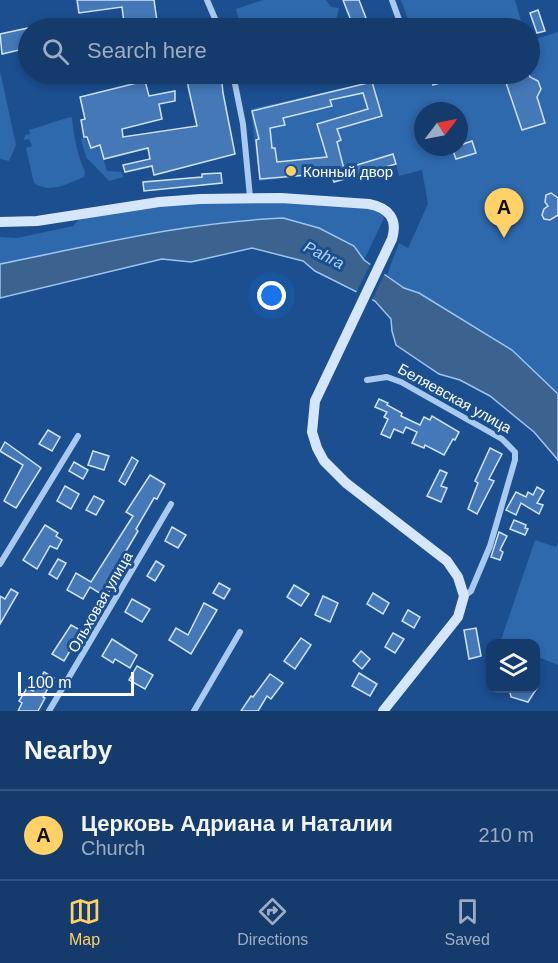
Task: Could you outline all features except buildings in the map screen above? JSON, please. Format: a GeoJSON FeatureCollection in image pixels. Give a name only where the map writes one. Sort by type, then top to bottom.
{"type":"FeatureCollection","features":[{"type":"Feature","properties":{"kind":"main road"},"geometry":{"type":"LineString","coordinates":[[0,222],[37,221],[159,202],[250,197],[330,200],[379,206],[386,209],[395,225],[392,239],[315,401],[312,432],[316,448],[324,461],[346,483],[447,561],[458,577],[464,596]]}},
{"type":"Feature","properties":{"kind":"main road","name":"Беляевская улица"},"geometry":{"type":"LineString","coordinates":[[383,711],[458,616],[464,596]]}},
{"type":"Feature","properties":{"kind":"street"},"geometry":{"type":"LineString","coordinates":[[207,0],[215,18]]}},
{"type":"Feature","properties":{"kind":"street"},"geometry":{"type":"LineString","coordinates":[[392,0],[398,18]]}},
{"type":"Feature","properties":{"kind":"street"},"geometry":{"type":"LineString","coordinates":[[235,84],[243,124],[250,197]]}},
{"type":"Feature","properties":{"kind":"street","name":"Беляевская улица"},"geometry":{"type":"LineString","coordinates":[[367,380],[387,377],[400,382],[502,439],[515,452],[515,460],[490,546],[471,591],[464,596]]}},
{"type":"Feature","properties":{"kind":"street"},"geometry":{"type":"LineString","coordinates":[[0,564],[78,436]]}},
{"type":"Feature","properties":{"kind":"street","name":"Ольховая улица"},"geometry":{"type":"LineString","coordinates":[[49,711],[171,504]]}},
{"type":"Feature","properties":{"kind":"street"},"geometry":{"type":"LineString","coordinates":[[194,711],[240,632]]}},
{"type":"Feature","properties":{"kind":"shaded area"},"geometry":{"type":"Polygon","coordinates":[[[263,0],[326,0],[331,7],[339,8],[336,18],[238,18],[236,9],[263,0]]]}},
{"type":"Feature","properties":{"kind":"shaded area"},"geometry":{"type":"Polygon","coordinates":[[[401,0],[515,0],[520,18],[407,18],[401,0]]]}},
{"type":"Feature","properties":{"kind":"shaded area"},"geometry":{"type":"Polygon","coordinates":[[[558,32],[558,394],[512,350],[419,293],[404,288],[387,275],[399,243],[408,248],[428,204],[422,170],[399,176],[396,164],[334,182],[331,173],[259,181],[251,109],[362,84],[540,84],[540,38],[558,32]]]}},
{"type":"Feature","properties":{"kind":"shaded area"},"geometry":{"type":"Polygon","coordinates":[[[0,71],[16,145],[9,161],[0,159],[0,71]]]}},
{"type":"Feature","properties":{"kind":"shaded area"},"geometry":{"type":"Polygon","coordinates":[[[70,117],[85,172],[84,177],[59,187],[40,186],[34,183],[26,148],[32,146],[29,139],[24,140],[25,135],[30,134],[29,130],[70,117]]]}},
{"type":"Feature","properties":{"kind":"shaded area"},"geometry":{"type":"Polygon","coordinates":[[[84,137],[92,148],[100,146],[107,171],[122,172],[123,177],[109,181],[86,157],[81,139],[84,137]]]}},
{"type":"Feature","properties":{"kind":"shaded area"},"geometry":{"type":"Polygon","coordinates":[[[200,199],[379,206],[384,218],[364,260],[354,246],[320,228],[283,218],[245,220],[156,232],[0,264],[0,237],[17,238],[73,226],[85,213],[200,199]]]}},
{"type":"Feature","properties":{"kind":"shaded area"},"geometry":{"type":"Polygon","coordinates":[[[535,540],[556,547],[558,542],[558,665],[540,658],[540,639],[501,639],[535,540]]]}},
{"type":"Feature","properties":{"kind":"water","name":"Pahra"},"geometry":{"type":"Polygon","coordinates":[[[283,218],[319,228],[354,246],[364,260],[404,288],[419,293],[512,350],[558,394],[558,460],[534,432],[490,396],[460,380],[439,374],[396,345],[391,319],[375,301],[315,271],[303,261],[252,248],[191,262],[162,259],[0,298],[0,264],[176,229],[283,218]]]}},
{"type":"Feature","properties":{"kind":"pier"},"geometry":{"type":"Polygon","coordinates":[[[372,261],[386,271],[371,302],[355,295],[372,261]]]}},
{"type":"Feature","properties":{"kind":"place","name":"Конный двор"},"geometry":{"type":"Point","coordinates":[291,171]}},
{"type":"Feature","properties":{"kind":"place","name":"Церковь Адриана и Наталии"},"geometry":{"type":"Point","coordinates":[504,238]}}]}
